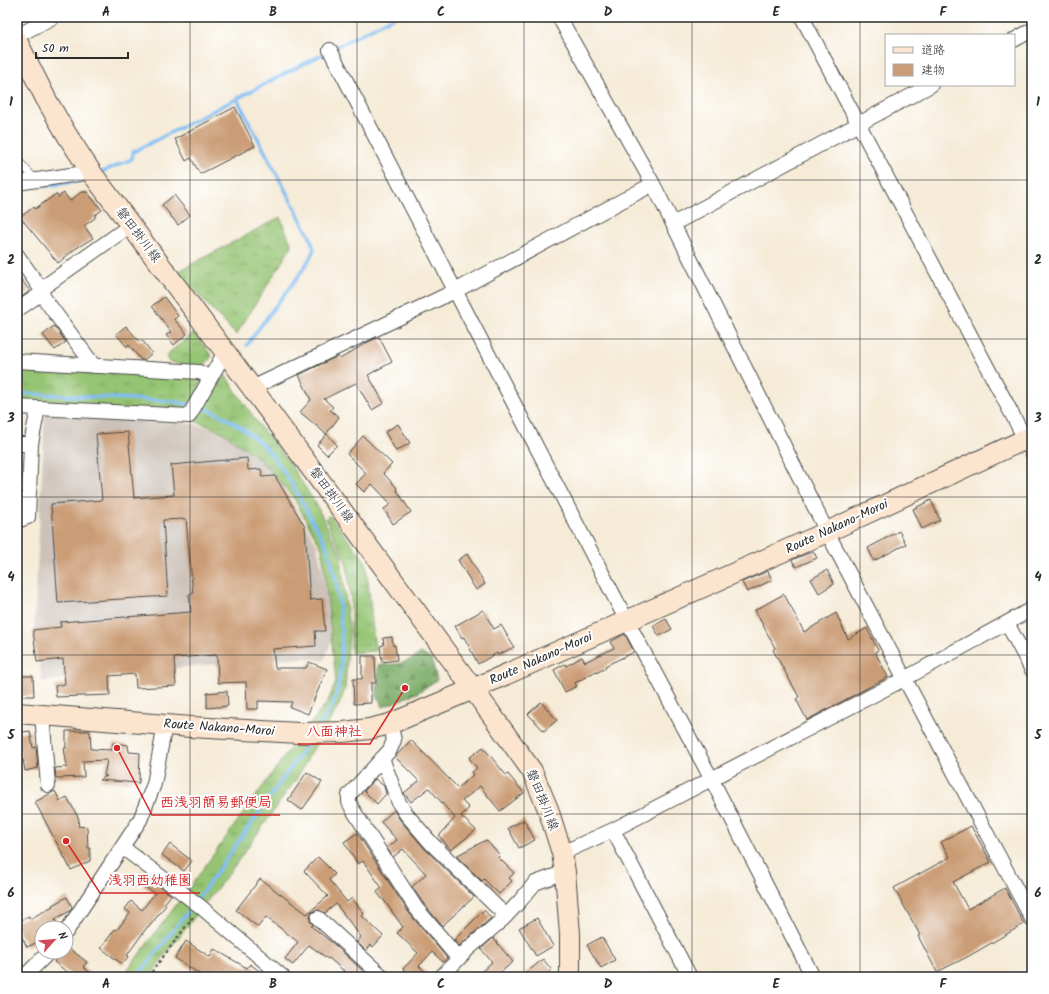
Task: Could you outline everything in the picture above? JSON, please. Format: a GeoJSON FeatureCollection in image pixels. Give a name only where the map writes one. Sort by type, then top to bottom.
{"type":"FeatureCollection","features":[{"type":"Feature","properties":{"kind":"main road","name":"磐田掛川線"},"geometry":{"type":"LineString","coordinates":[[17,41],[46,99],[91,172],[252,388],[532,771],[548,809],[563,862],[570,934],[570,977]]}},
{"type":"Feature","properties":{"kind":"main road","name":"Route Nakano-Moroi"},"geometry":{"type":"LineString","coordinates":[[17,713],[165,725],[299,733],[344,732],[369,729],[390,724],[473,689],[1030,442]]}},
{"type":"Feature","properties":{"kind":"street"},"geometry":{"type":"LineString","coordinates":[[17,36],[53,17]]}},
{"type":"Feature","properties":{"kind":"street"},"geometry":{"type":"LineString","coordinates":[[559,17],[653,184],[827,532],[1032,919]]}},
{"type":"Feature","properties":{"kind":"street"},"geometry":{"type":"LineString","coordinates":[[802,17],[1030,442]]}},
{"type":"Feature","properties":{"kind":"street"},"geometry":{"type":"LineString","coordinates":[[1015,39],[1032,30]]}},
{"type":"Feature","properties":{"kind":"street"},"geometry":{"type":"LineString","coordinates":[[330,50],[627,621],[711,778],[813,977]]}},
{"type":"Feature","properties":{"kind":"street"},"geometry":{"type":"LineString","coordinates":[[673,224],[929,86]]}},
{"type":"Feature","properties":{"kind":"street"},"geometry":{"type":"LineString","coordinates":[[17,183],[91,172]]}},
{"type":"Feature","properties":{"kind":"street"},"geometry":{"type":"LineString","coordinates":[[252,388],[455,291],[653,184]]}},
{"type":"Feature","properties":{"kind":"street"},"geometry":{"type":"LineString","coordinates":[[17,310],[131,225]]}},
{"type":"Feature","properties":{"kind":"street"},"geometry":{"type":"LineString","coordinates":[[17,256],[41,291],[44,298],[94,366]]}},
{"type":"Feature","properties":{"kind":"street"},"geometry":{"type":"LineString","coordinates":[[17,407],[189,416],[225,352]]}},
{"type":"Feature","properties":{"kind":"street"},"geometry":{"type":"LineString","coordinates":[[17,361],[199,372],[210,377]]}},
{"type":"Feature","properties":{"kind":"street"},"geometry":{"type":"LineString","coordinates":[[17,521],[28,517],[24,444],[38,408]]}},
{"type":"Feature","properties":{"kind":"street"},"geometry":{"type":"LineString","coordinates":[[441,977],[458,958],[506,916],[535,883],[563,862],[613,830],[904,678],[1032,609]]}},
{"type":"Feature","properties":{"kind":"street"},"geometry":{"type":"LineString","coordinates":[[1007,623],[1032,670]]}},
{"type":"Feature","properties":{"kind":"street"},"geometry":{"type":"LineString","coordinates":[[42,716],[48,785]]}},
{"type":"Feature","properties":{"kind":"street"},"geometry":{"type":"LineString","coordinates":[[390,724],[394,740],[390,750],[349,794],[349,802],[416,908],[458,958]]}},
{"type":"Feature","properties":{"kind":"street"},"geometry":{"type":"LineString","coordinates":[[74,920],[140,820],[154,784],[165,725]]}},
{"type":"Feature","properties":{"kind":"street"},"geometry":{"type":"LineString","coordinates":[[382,758],[400,803],[407,815],[431,843],[506,916]]}},
{"type":"Feature","properties":{"kind":"street"},"geometry":{"type":"LineString","coordinates":[[613,830],[690,977]]}},
{"type":"Feature","properties":{"kind":"street"},"geometry":{"type":"LineString","coordinates":[[122,847],[201,907],[283,977]]}},
{"type":"Feature","properties":{"kind":"street"},"geometry":{"type":"LineString","coordinates":[[318,918],[383,977]]}},
{"type":"Feature","properties":{"kind":"street"},"geometry":{"type":"LineString","coordinates":[[24,977],[41,960]]}},
{"type":"Feature","properties":{"kind":"lane"},"geometry":{"type":"LineString","coordinates":[[17,158],[36,180]]}},
{"type":"Feature","properties":{"kind":"path"},"geometry":{"type":"LineString","coordinates":[[148,977],[201,907]]}},
{"type":"Feature","properties":{"kind":"shaded area"},"geometry":{"type":"Polygon","coordinates":[[[45,413],[193,424],[223,431],[256,451],[273,469],[317,545],[324,577],[331,642],[324,661],[303,658],[267,659],[42,681],[34,629],[45,413]]]}},
{"type":"Feature","properties":{"kind":"green space"},"geometry":{"type":"Polygon","coordinates":[[[280,217],[292,246],[236,335],[177,272],[280,217]]]}},
{"type":"Feature","properties":{"kind":"green space"},"geometry":{"type":"Polygon","coordinates":[[[194,333],[212,356],[202,368],[169,362],[166,355],[194,333]]]}},
{"type":"Feature","properties":{"kind":"green space"},"geometry":{"type":"Polygon","coordinates":[[[17,366],[204,375],[196,396],[211,398],[225,375],[261,428],[287,459],[316,504],[341,556],[349,630],[345,689],[340,703],[295,781],[230,872],[164,956],[150,977],[122,977],[195,880],[292,746],[327,703],[336,682],[322,549],[293,497],[257,457],[221,431],[182,416],[17,402],[17,366]]]}},
{"type":"Feature","properties":{"kind":"green space"},"geometry":{"type":"Polygon","coordinates":[[[329,515],[366,562],[375,651],[351,653],[351,603],[347,565],[326,519],[329,515]]]}},
{"type":"Feature","properties":{"kind":"green space"},"geometry":{"type":"Polygon","coordinates":[[[421,653],[432,660],[437,680],[417,693],[383,707],[377,696],[378,665],[400,663],[410,660],[421,653]]]}},
{"type":"Feature","properties":{"kind":"building"},"geometry":{"type":"Polygon","coordinates":[[[235,107],[255,146],[200,174],[191,158],[186,161],[175,139],[235,107]]]}},
{"type":"Feature","properties":{"kind":"building"},"geometry":{"type":"Polygon","coordinates":[[[81,192],[87,192],[102,210],[95,215],[95,218],[84,226],[93,238],[75,249],[58,263],[20,217],[34,207],[35,209],[56,194],[58,197],[64,193],[70,201],[81,192]]]}},
{"type":"Feature","properties":{"kind":"building"},"geometry":{"type":"Polygon","coordinates":[[[174,195],[190,215],[178,225],[162,205],[174,195]]]}},
{"type":"Feature","properties":{"kind":"building"},"geometry":{"type":"Polygon","coordinates":[[[17,274],[30,291],[17,300],[17,274]]]}},
{"type":"Feature","properties":{"kind":"building"},"geometry":{"type":"Polygon","coordinates":[[[164,297],[178,316],[174,319],[187,334],[174,345],[166,335],[171,332],[152,306],[164,297]]]}},
{"type":"Feature","properties":{"kind":"building"},"geometry":{"type":"Polygon","coordinates":[[[54,326],[66,342],[55,350],[43,335],[54,326]]]}},
{"type":"Feature","properties":{"kind":"building"},"geometry":{"type":"Polygon","coordinates":[[[126,326],[140,342],[142,340],[152,353],[144,360],[141,360],[129,345],[127,347],[116,334],[126,326]]]}},
{"type":"Feature","properties":{"kind":"building"},"geometry":{"type":"Polygon","coordinates":[[[379,337],[392,362],[368,375],[384,403],[372,410],[356,383],[324,399],[333,407],[330,410],[339,417],[326,434],[300,412],[311,400],[299,375],[338,356],[340,359],[379,337]]]}},
{"type":"Feature","properties":{"kind":"building"},"geometry":{"type":"Polygon","coordinates":[[[398,424],[410,443],[396,451],[385,432],[398,424]]]}},
{"type":"Feature","properties":{"kind":"building"},"geometry":{"type":"Polygon","coordinates":[[[128,432],[134,498],[174,495],[171,465],[247,458],[248,470],[261,469],[262,477],[275,476],[305,527],[310,600],[322,599],[325,631],[315,631],[316,646],[273,649],[275,668],[306,668],[309,662],[327,669],[308,714],[290,707],[292,702],[258,701],[258,709],[247,709],[246,682],[218,683],[217,655],[174,658],[176,686],[136,688],[135,674],[109,676],[110,695],[56,697],[55,686],[65,684],[63,659],[37,662],[33,630],[61,627],[60,622],[191,612],[189,594],[193,594],[186,519],[163,520],[168,596],[58,603],[51,504],[102,500],[96,434],[128,432]]]}},
{"type":"Feature","properties":{"kind":"building"},"geometry":{"type":"Polygon","coordinates":[[[327,434],[337,445],[327,455],[317,445],[327,434]]]}},
{"type":"Feature","properties":{"kind":"building"},"geometry":{"type":"Polygon","coordinates":[[[363,436],[392,464],[383,473],[397,488],[396,489],[411,512],[393,524],[384,509],[391,504],[372,484],[364,492],[356,484],[366,473],[347,454],[363,436]]]}},
{"type":"Feature","properties":{"kind":"building"},"geometry":{"type":"Polygon","coordinates":[[[931,500],[940,520],[922,529],[913,509],[931,500]]]}},
{"type":"Feature","properties":{"kind":"building"},"geometry":{"type":"Polygon","coordinates":[[[899,531],[906,544],[874,561],[868,548],[899,531]]]}},
{"type":"Feature","properties":{"kind":"building"},"geometry":{"type":"Polygon","coordinates":[[[813,551],[817,558],[796,567],[792,560],[813,551]]]}},
{"type":"Feature","properties":{"kind":"building"},"geometry":{"type":"Polygon","coordinates":[[[467,554],[485,584],[476,590],[458,560],[467,554]]]}},
{"type":"Feature","properties":{"kind":"building"},"geometry":{"type":"Polygon","coordinates":[[[827,570],[834,584],[819,593],[811,579],[827,570]]]}},
{"type":"Feature","properties":{"kind":"building"},"geometry":{"type":"Polygon","coordinates":[[[768,571],[772,580],[747,592],[742,582],[768,571]]]}},
{"type":"Feature","properties":{"kind":"building"},"geometry":{"type":"Polygon","coordinates":[[[784,594],[804,632],[836,613],[848,639],[867,628],[878,650],[875,652],[888,677],[807,720],[796,699],[799,697],[773,650],[775,648],[755,610],[784,594]]]}},
{"type":"Feature","properties":{"kind":"building"},"geometry":{"type":"Polygon","coordinates":[[[483,610],[494,629],[501,625],[514,647],[498,655],[497,653],[478,664],[464,637],[462,638],[455,626],[483,610]]]}},
{"type":"Feature","properties":{"kind":"building"},"geometry":{"type":"Polygon","coordinates":[[[666,619],[672,629],[659,636],[653,626],[666,619]]]}},
{"type":"Feature","properties":{"kind":"building"},"geometry":{"type":"Polygon","coordinates":[[[625,634],[634,652],[575,683],[577,686],[565,692],[554,670],[565,664],[566,666],[582,657],[585,662],[614,648],[610,642],[625,634]]]}},
{"type":"Feature","properties":{"kind":"building"},"geometry":{"type":"Polygon","coordinates":[[[392,637],[393,646],[395,645],[397,660],[382,662],[380,646],[384,645],[383,638],[392,637]]]}},
{"type":"Feature","properties":{"kind":"building"},"geometry":{"type":"Polygon","coordinates":[[[362,656],[375,656],[376,683],[371,683],[371,703],[354,704],[353,679],[362,679],[362,656]]]}},
{"type":"Feature","properties":{"kind":"building"},"geometry":{"type":"Polygon","coordinates":[[[17,676],[33,676],[34,696],[17,696],[17,676]]]}},
{"type":"Feature","properties":{"kind":"building"},"geometry":{"type":"Polygon","coordinates":[[[227,691],[228,706],[207,708],[207,693],[227,691]]]}},
{"type":"Feature","properties":{"kind":"building"},"geometry":{"type":"Polygon","coordinates":[[[541,702],[557,720],[544,731],[528,714],[541,702]]]}},
{"type":"Feature","properties":{"kind":"building"},"geometry":{"type":"Polygon","coordinates":[[[30,731],[33,748],[36,747],[38,768],[25,771],[23,760],[20,761],[17,733],[30,731]]]}},
{"type":"Feature","properties":{"kind":"building"},"geometry":{"type":"Polygon","coordinates":[[[66,731],[90,731],[91,749],[112,750],[113,743],[128,745],[129,752],[140,753],[139,783],[99,780],[107,776],[104,776],[107,760],[83,761],[84,777],[56,778],[55,768],[67,767],[64,748],[66,748],[66,731]]]}},
{"type":"Feature","properties":{"kind":"building"},"geometry":{"type":"Polygon","coordinates":[[[411,740],[458,788],[474,774],[472,772],[477,768],[469,758],[483,747],[506,775],[508,774],[524,793],[500,811],[480,786],[462,801],[469,808],[461,816],[476,830],[451,850],[439,836],[455,818],[429,788],[411,802],[404,793],[419,781],[395,757],[411,740]]]}},
{"type":"Feature","properties":{"kind":"building"},"geometry":{"type":"Polygon","coordinates":[[[307,772],[322,782],[302,810],[288,800],[307,772]]]}},
{"type":"Feature","properties":{"kind":"building"},"geometry":{"type":"Polygon","coordinates":[[[375,779],[384,786],[386,794],[377,804],[364,791],[375,779]]]}},
{"type":"Feature","properties":{"kind":"building"},"geometry":{"type":"Polygon","coordinates":[[[55,791],[60,801],[67,797],[79,819],[78,826],[87,827],[90,861],[71,870],[35,802],[55,791]]]}},
{"type":"Feature","properties":{"kind":"building"},"geometry":{"type":"Polygon","coordinates":[[[394,810],[400,820],[425,849],[474,897],[442,926],[412,887],[426,874],[403,849],[393,857],[387,848],[397,840],[381,822],[394,810]]]}},
{"type":"Feature","properties":{"kind":"building"},"geometry":{"type":"Polygon","coordinates":[[[524,820],[535,840],[519,848],[508,828],[524,820]]]}},
{"type":"Feature","properties":{"kind":"building"},"geometry":{"type":"Polygon","coordinates":[[[971,826],[991,862],[953,882],[968,909],[1005,888],[1024,924],[969,956],[937,972],[918,936],[920,935],[894,888],[950,857],[941,842],[971,826]]]}},
{"type":"Feature","properties":{"kind":"building"},"geometry":{"type":"Polygon","coordinates":[[[357,833],[409,913],[447,958],[443,962],[432,952],[419,966],[431,977],[411,977],[403,969],[418,953],[397,933],[403,927],[377,892],[382,888],[363,861],[358,864],[344,842],[357,833]]]}},
{"type":"Feature","properties":{"kind":"building"},"geometry":{"type":"Polygon","coordinates":[[[486,840],[500,855],[498,857],[514,873],[509,878],[512,881],[499,894],[484,879],[482,881],[456,856],[486,840]]]}},
{"type":"Feature","properties":{"kind":"building"},"geometry":{"type":"Polygon","coordinates":[[[170,844],[192,861],[184,871],[162,855],[170,844]]]}},
{"type":"Feature","properties":{"kind":"building"},"geometry":{"type":"Polygon","coordinates":[[[318,857],[335,874],[329,880],[347,902],[352,898],[364,914],[362,916],[383,936],[373,947],[371,945],[366,951],[357,942],[361,937],[336,904],[325,913],[315,910],[311,913],[310,921],[313,925],[311,926],[335,945],[363,971],[358,977],[340,977],[344,971],[329,958],[328,959],[309,945],[293,965],[285,959],[298,942],[266,917],[258,927],[236,910],[260,879],[307,914],[328,896],[304,871],[318,857]]]}},
{"type":"Feature","properties":{"kind":"building"},"geometry":{"type":"Polygon","coordinates":[[[148,878],[171,895],[164,904],[166,905],[149,927],[148,926],[127,955],[129,956],[122,964],[101,948],[115,929],[117,930],[130,913],[125,909],[131,901],[142,910],[155,893],[143,886],[148,878]]]}},
{"type":"Feature","properties":{"kind":"building"},"geometry":{"type":"Polygon","coordinates":[[[67,897],[72,907],[70,911],[55,920],[34,920],[34,944],[27,947],[17,928],[17,922],[29,916],[30,919],[53,906],[52,905],[67,897]]]}},
{"type":"Feature","properties":{"kind":"building"},"geometry":{"type":"Polygon","coordinates":[[[484,910],[491,918],[459,946],[454,940],[484,910]]]}},
{"type":"Feature","properties":{"kind":"building"},"geometry":{"type":"Polygon","coordinates":[[[537,918],[553,946],[536,956],[519,928],[537,918]]]}},
{"type":"Feature","properties":{"kind":"building"},"geometry":{"type":"Polygon","coordinates":[[[602,937],[615,960],[601,968],[587,945],[602,937]]]}},
{"type":"Feature","properties":{"kind":"building"},"geometry":{"type":"Polygon","coordinates":[[[493,938],[513,962],[495,977],[476,977],[492,962],[481,949],[493,938]]]}},
{"type":"Feature","properties":{"kind":"building"},"geometry":{"type":"Polygon","coordinates":[[[186,941],[210,957],[214,949],[247,968],[250,964],[267,977],[204,977],[175,958],[186,941]]]}},
{"type":"Feature","properties":{"kind":"building"},"geometry":{"type":"Polygon","coordinates":[[[74,952],[87,962],[83,967],[96,977],[74,977],[54,962],[55,960],[74,960],[74,952]]]}},
{"type":"Feature","properties":{"kind":"building"},"geometry":{"type":"Polygon","coordinates":[[[543,959],[552,970],[543,977],[521,977],[543,959]]]}},
{"type":"Feature","properties":{"kind":"waterway"},"geometry":{"type":"LineString","coordinates":[[332,49],[394,17]]}},
{"type":"Feature","properties":{"kind":"waterway"},"geometry":{"type":"LineString","coordinates":[[100,173],[132,159],[133,152],[327,52]]}},
{"type":"Feature","properties":{"kind":"waterway"},"geometry":{"type":"LineString","coordinates":[[237,99],[310,237],[314,249],[309,260],[293,284],[247,345]]}},
{"type":"Feature","properties":{"kind":"waterway"},"geometry":{"type":"LineString","coordinates":[[46,186],[85,179]]}},
{"type":"Feature","properties":{"kind":"waterway"},"geometry":{"type":"LineString","coordinates":[[17,393],[170,401],[192,405]]}},
{"type":"Feature","properties":{"kind":"waterway"},"geometry":{"type":"LineString","coordinates":[[198,406],[221,415],[244,429],[264,446],[288,478],[328,550],[333,566],[339,604],[341,624],[341,664],[339,683],[335,699],[320,725]]}},
{"type":"Feature","properties":{"kind":"waterway"},"geometry":{"type":"LineString","coordinates":[[197,900],[311,739]]}},
{"type":"Feature","properties":{"kind":"waterway"},"geometry":{"type":"LineString","coordinates":[[137,977],[193,905]]}},
{"type":"Feature","properties":{"kind":"place","name":"八面神社"},"geometry":{"type":"Point","coordinates":[405,688]}},
{"type":"Feature","properties":{"kind":"place","name":"西浅羽簡易郵便局"},"geometry":{"type":"Point","coordinates":[117,748]}},
{"type":"Feature","properties":{"kind":"place","name":"浅羽西幼稚園"},"geometry":{"type":"Point","coordinates":[66,841]}}]}
